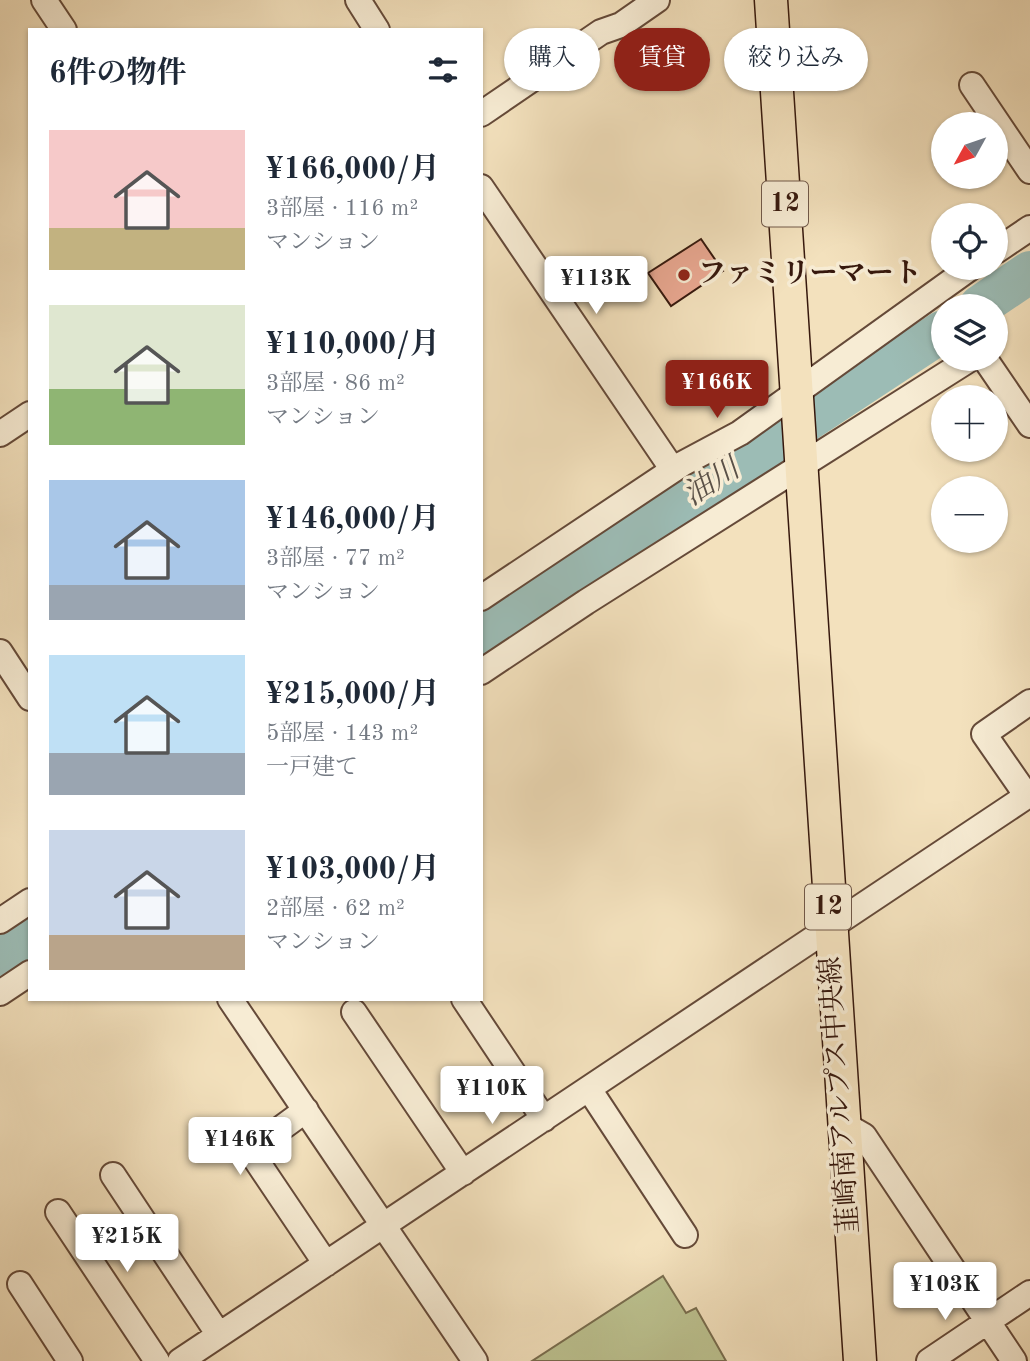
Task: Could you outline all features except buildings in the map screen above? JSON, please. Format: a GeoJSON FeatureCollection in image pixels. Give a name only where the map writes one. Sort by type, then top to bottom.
{"type":"FeatureCollection","features":[{"type":"Feature","properties":{"kind":"main road","name":"12"},"geometry":{"type":"LineString","coordinates":[[771,0],[801,458]]}},
{"type":"Feature","properties":{"kind":"main road","name":"韮崎南アルプス中央線"},"geometry":{"type":"LineString","coordinates":[[801,458],[860,1361]]}},
{"type":"Feature","properties":{"kind":"street"},"geometry":{"type":"LineString","coordinates":[[44,0],[63,28]]}},
{"type":"Feature","properties":{"kind":"street"},"geometry":{"type":"LineString","coordinates":[[358,0],[376,28]]}},
{"type":"Feature","properties":{"kind":"street"},"geometry":{"type":"LineString","coordinates":[[483,113],[601,32],[621,25],[657,0]]}},
{"type":"Feature","properties":{"kind":"street"},"geometry":{"type":"LineString","coordinates":[[972,85],[1030,171]]}},
{"type":"Feature","properties":{"kind":"street"},"geometry":{"type":"LineString","coordinates":[[483,190],[673,470]]}},
{"type":"Feature","properties":{"kind":"street"},"geometry":{"type":"LineString","coordinates":[[1008,243],[1030,228]]}},
{"type":"Feature","properties":{"kind":"street"},"geometry":{"type":"LineString","coordinates":[[483,597],[673,470],[798,400],[954,280]]}},
{"type":"Feature","properties":{"kind":"street"},"geometry":{"type":"LineString","coordinates":[[483,671],[801,458],[950,371]]}},
{"type":"Feature","properties":{"kind":"street"},"geometry":{"type":"LineString","coordinates":[[993,371],[1030,425]]}},
{"type":"Feature","properties":{"kind":"street"},"geometry":{"type":"LineString","coordinates":[[2,428],[28,415]]}},
{"type":"Feature","properties":{"kind":"street"},"geometry":{"type":"LineString","coordinates":[[0,652],[28,695]]}},
{"type":"Feature","properties":{"kind":"street"},"geometry":{"type":"LineString","coordinates":[[180,1361],[1028,795],[984,734],[1030,702]]}},
{"type":"Feature","properties":{"kind":"street"},"geometry":{"type":"LineString","coordinates":[[0,921],[28,902]]}},
{"type":"Feature","properties":{"kind":"street"},"geometry":{"type":"LineString","coordinates":[[0,993],[28,974]]}},
{"type":"Feature","properties":{"kind":"street"},"geometry":{"type":"LineString","coordinates":[[231,1001],[475,1361]]}},
{"type":"Feature","properties":{"kind":"street"},"geometry":{"type":"LineString","coordinates":[[465,1001],[544,1119]]}},
{"type":"Feature","properties":{"kind":"street"},"geometry":{"type":"LineString","coordinates":[[354,1012],[463,1173]]}},
{"type":"Feature","properties":{"kind":"street"},"geometry":{"type":"LineString","coordinates":[[589,1089],[685,1235]]}},
{"type":"Feature","properties":{"kind":"street"},"geometry":{"type":"LineString","coordinates":[[306,1110],[250,1151],[326,1264]]}},
{"type":"Feature","properties":{"kind":"street"},"geometry":{"type":"LineString","coordinates":[[843,1124],[864,1136],[1014,1361]]}},
{"type":"Feature","properties":{"kind":"street"},"geometry":{"type":"LineString","coordinates":[[113,1175],[219,1335]]}},
{"type":"Feature","properties":{"kind":"street"},"geometry":{"type":"LineString","coordinates":[[58,1212],[157,1361]]}},
{"type":"Feature","properties":{"kind":"street"},"geometry":{"type":"LineString","coordinates":[[20,1284],[70,1361]]}},
{"type":"Feature","properties":{"kind":"street"},"geometry":{"type":"LineString","coordinates":[[929,1361],[1030,1293]]}},
{"type":"Feature","properties":{"kind":"green space"},"geometry":{"type":"Polygon","coordinates":[[[663,1276],[686,1313],[696,1308],[726,1361],[532,1361],[663,1276]]]}},
{"type":"Feature","properties":{"kind":"waterway","name":"油川"},"geometry":{"type":"LineString","coordinates":[[998,294],[1030,272]]}},
{"type":"Feature","properties":{"kind":"waterway","name":"油川"},"geometry":{"type":"LineString","coordinates":[[483,634],[931,339]]}},
{"type":"Feature","properties":{"kind":"waterway","name":"油川"},"geometry":{"type":"LineString","coordinates":[[0,958],[28,939]]}},
{"type":"Feature","properties":{"kind":"place","name":"ファミリーマート"},"geometry":{"type":"Point","coordinates":[684,275]}}]}
